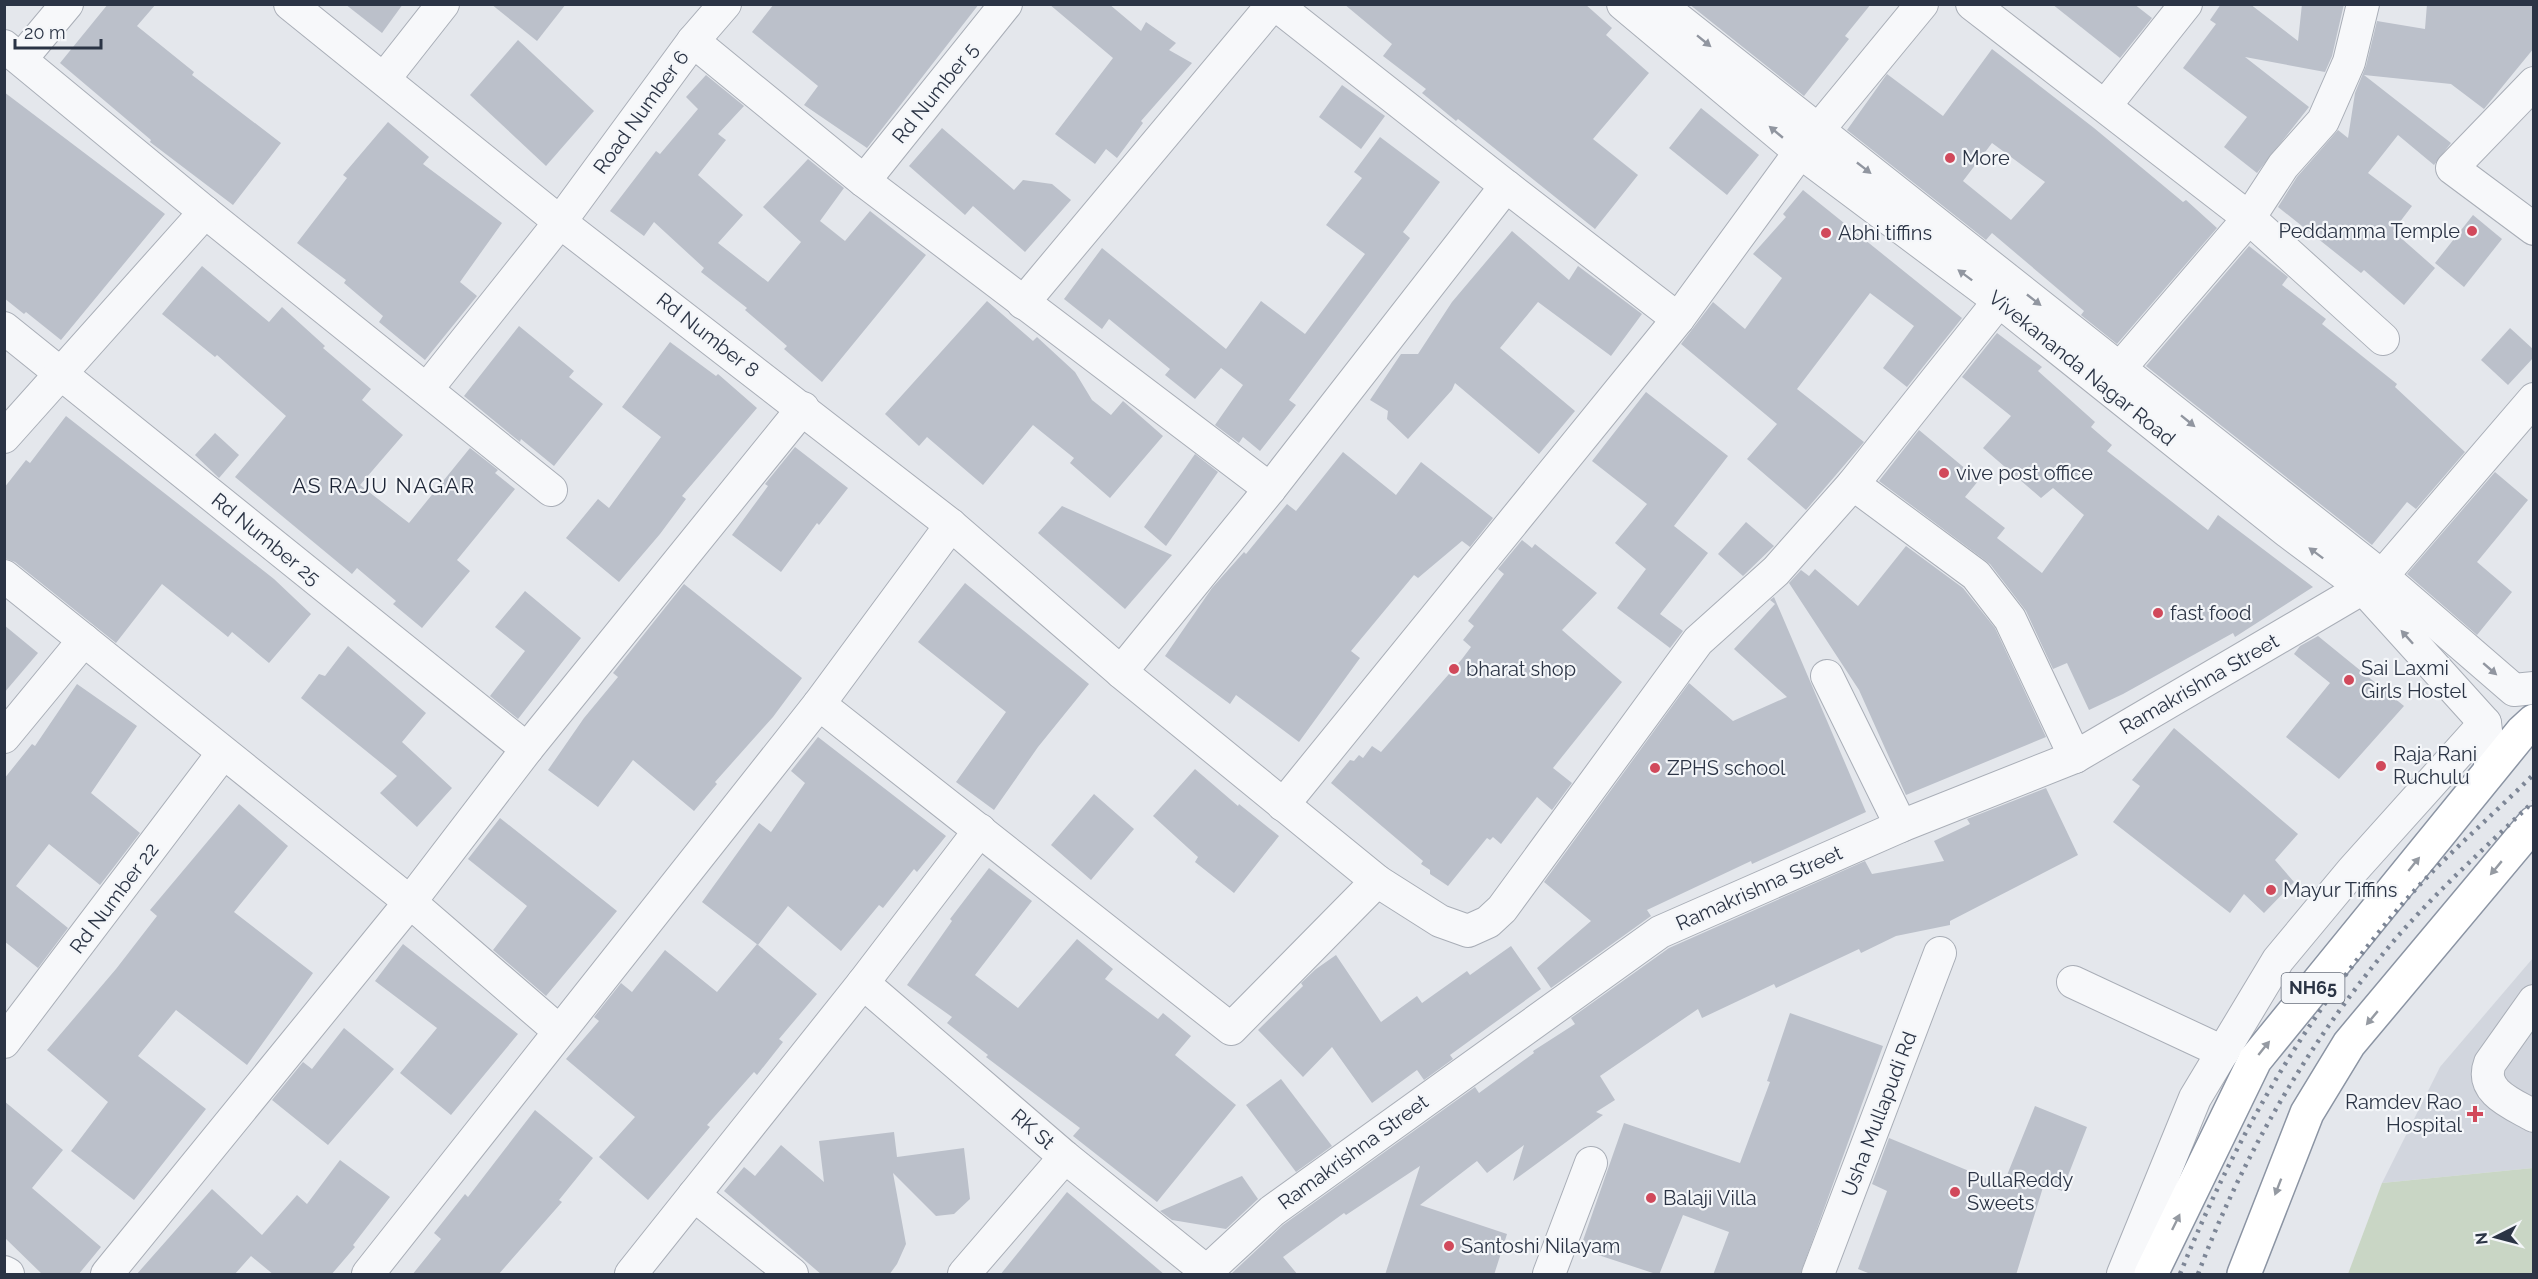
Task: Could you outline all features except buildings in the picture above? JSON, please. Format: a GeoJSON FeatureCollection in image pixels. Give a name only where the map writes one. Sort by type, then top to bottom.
{"type":"FeatureCollection","features":[{"type":"Feature","properties":{"kind":"highway","name":"NH65"},"geometry":{"type":"LineString","coordinates":[[2151,1275],[2255,1060],[2491,770],[2534,722]]}},
{"type":"Feature","properties":{"kind":"highway"},"geometry":{"type":"LineString","coordinates":[[2244,1275],[2307,1113],[2349,1044],[2534,823]]}},
{"type":"Feature","properties":{"kind":"street"},"geometry":{"type":"LineString","coordinates":[[67,4],[13,52],[205,212],[551,490]]}},
{"type":"Feature","properties":{"kind":"street","name":"Rd Number 8"},"geometry":{"type":"LineString","coordinates":[[290,4],[560,222],[803,408],[951,525],[1121,672],[1377,880],[1440,921],[1468,931],[1488,922],[1502,909],[1698,642],[1776,571],[1853,484],[2000,301]]}},
{"type":"Feature","properties":{"kind":"street"},"geometry":{"type":"LineString","coordinates":[[384,79],[442,4]]}},
{"type":"Feature","properties":{"kind":"street","name":"Road Number 6"},"geometry":{"type":"LineString","coordinates":[[427,389],[560,222],[693,42],[725,4]]}},
{"type":"Feature","properties":{"kind":"street","name":"Rd Number 5"},"geometry":{"type":"LineString","coordinates":[[864,181],[1006,4]]}},
{"type":"Feature","properties":{"kind":"street"},"geometry":{"type":"LineString","coordinates":[[1023,303],[1274,4],[1678,319]]}},
{"type":"Feature","properties":{"kind":"street","name":"Vivekananda Nagar Road"},"geometry":{"type":"LineString","coordinates":[[1623,4],[1809,142],[2121,367],[2372,582],[2514,690],[2534,688]]}},
{"type":"Feature","properties":{"kind":"street","name":"Vivekananda Nagar Road"},"geometry":{"type":"LineString","coordinates":[[1659,4],[1809,142],[2000,301],[2288,532],[2372,582],[2485,723]]}},
{"type":"Feature","properties":{"kind":"street"},"geometry":{"type":"LineString","coordinates":[[1283,805],[1678,319],[1809,142],[1922,4]]}},
{"type":"Feature","properties":{"kind":"street"},"geometry":{"type":"LineString","coordinates":[[1972,4],[2249,218],[2383,339]]}},
{"type":"Feature","properties":{"kind":"street"},"geometry":{"type":"LineString","coordinates":[[2105,106],[2186,4]]}},
{"type":"Feature","properties":{"kind":"street"},"geometry":{"type":"LineString","coordinates":[[2121,367],[2249,218],[2283,166],[2323,121],[2349,62],[2363,4]]}},
{"type":"Feature","properties":{"kind":"street"},"geometry":{"type":"LineString","coordinates":[[693,42],[864,181],[1270,489]]}},
{"type":"Feature","properties":{"kind":"street"},"geometry":{"type":"LineString","coordinates":[[2534,83],[2452,168],[2534,229]]}},
{"type":"Feature","properties":{"kind":"street"},"geometry":{"type":"LineString","coordinates":[[1121,672],[1270,489],[1506,186]]}},
{"type":"Feature","properties":{"kind":"street"},"geometry":{"type":"LineString","coordinates":[[4,437],[59,372],[205,212]]}},
{"type":"Feature","properties":{"kind":"street","name":"Rd Number 25"},"geometry":{"type":"LineString","coordinates":[[4,328],[527,749]]}},
{"type":"Feature","properties":{"kind":"street","name":"Ramakrishna Street"},"geometry":{"type":"LineString","coordinates":[[1205,1273],[1272,1211],[1660,932],[1901,826],[2075,757],[2372,582],[2534,399]]}},
{"type":"Feature","properties":{"kind":"street"},"geometry":{"type":"LineString","coordinates":[[107,1275],[410,902],[527,749],[803,408]]}},
{"type":"Feature","properties":{"kind":"street"},"geometry":{"type":"LineString","coordinates":[[1853,484],[1976,575],[2010,619],[2075,757]]}},
{"type":"Feature","properties":{"kind":"street"},"geometry":{"type":"LineString","coordinates":[[368,1275],[819,704],[951,525]]}},
{"type":"Feature","properties":{"kind":"street"},"geometry":{"type":"LineString","coordinates":[[4,576],[410,902],[559,1032]]}},
{"type":"Feature","properties":{"kind":"street"},"geometry":{"type":"LineString","coordinates":[[4,737],[84,640]]}},
{"type":"Feature","properties":{"kind":"street"},"geometry":{"type":"LineString","coordinates":[[1827,676],[1901,826]]}},
{"type":"Feature","properties":{"kind":"street"},"geometry":{"type":"LineString","coordinates":[[819,704],[1231,1029],[1377,880]]}},
{"type":"Feature","properties":{"kind":"street"},"geometry":{"type":"LineString","coordinates":[[2485,723],[2491,770]]}},
{"type":"Feature","properties":{"kind":"street"},"geometry":{"type":"LineString","coordinates":[[2123,1275],[2195,1098],[2278,960],[2352,871],[2485,723]]}},
{"type":"Feature","properties":{"kind":"street","name":"Rd Number 22"},"geometry":{"type":"LineString","coordinates":[[4,1042],[224,753]]}},
{"type":"Feature","properties":{"kind":"street"},"geometry":{"type":"LineString","coordinates":[[631,1275],[863,983],[980,830]]}},
{"type":"Feature","properties":{"kind":"street","name":"Usha Mullapudi Rd"},"geometry":{"type":"LineString","coordinates":[[1818,1275],[1940,953]]}},
{"type":"Feature","properties":{"kind":"street"},"geometry":{"type":"LineString","coordinates":[[2268,977],[2301,1003]]}},
{"type":"Feature","properties":{"kind":"street"},"geometry":{"type":"LineString","coordinates":[[2073,982],[2223,1052]]}},
{"type":"Feature","properties":{"kind":"street","name":"RK St"},"geometry":{"type":"LineString","coordinates":[[863,983],[1065,1157],[1205,1273]]}},
{"type":"Feature","properties":{"kind":"street"},"geometry":{"type":"LineString","coordinates":[[2534,1001],[2490,1063],[2487,1072],[2490,1084],[2498,1096],[2534,1116]]}},
{"type":"Feature","properties":{"kind":"street"},"geometry":{"type":"LineString","coordinates":[[964,1275],[1065,1157]]}},
{"type":"Feature","properties":{"kind":"street"},"geometry":{"type":"LineString","coordinates":[[1549,1275],[1591,1163]]}},
{"type":"Feature","properties":{"kind":"street"},"geometry":{"type":"LineString","coordinates":[[694,1195],[792,1275]]}},
{"type":"Feature","properties":{"kind":"street"},"geometry":{"type":"LineString","coordinates":[[4,1272],[8,1275]]}},
{"type":"Feature","properties":{"kind":"shaded area","name":"Ramdev Rao Hospital"},"geometry":{"type":"Polygon","coordinates":[[[2533,958],[2533,1168],[2382,1183],[2440,1067],[2533,958]]]}},
{"type":"Feature","properties":{"kind":"green space"},"geometry":{"type":"Polygon","coordinates":[[[2533,1168],[2533,1274],[2348,1274],[2382,1183],[2533,1168]]]}},
{"type":"Feature","properties":{"kind":"railway"},"geometry":{"type":"LineString","coordinates":[[2180,1274],[2201,1224],[2248,1128],[2274,1082],[2332,994],[2414,891],[2534,774]]}},
{"type":"Feature","properties":{"kind":"railway"},"geometry":{"type":"LineString","coordinates":[[2198,1274],[2216,1229],[2259,1140],[2283,1096],[2337,1013],[2414,918],[2534,801]]}},
{"type":"Feature","properties":{"kind":"place","name":"More"},"geometry":{"type":"Point","coordinates":[1950,158]}},
{"type":"Feature","properties":{"kind":"place","name":"Peddamma Temple"},"geometry":{"type":"Point","coordinates":[2472,231]}},
{"type":"Feature","properties":{"kind":"place","name":"Abhi tiffins"},"geometry":{"type":"Point","coordinates":[1826,233]}},
{"type":"Feature","properties":{"kind":"place","name":"vive post office"},"geometry":{"type":"Point","coordinates":[1944,473]}},
{"type":"Feature","properties":{"kind":"place","name":"fast food"},"geometry":{"type":"Point","coordinates":[2158,613]}},
{"type":"Feature","properties":{"kind":"place","name":"bharat shop"},"geometry":{"type":"Point","coordinates":[1454,669]}},
{"type":"Feature","properties":{"kind":"place","name":"Sai Laxmi Girls Hostel"},"geometry":{"type":"Point","coordinates":[2349,680]}},
{"type":"Feature","properties":{"kind":"place","name":"Raja Rani Ruchulu"},"geometry":{"type":"Point","coordinates":[2381,766]}},
{"type":"Feature","properties":{"kind":"place","name":"ZPHS school"},"geometry":{"type":"Point","coordinates":[1655,768]}},
{"type":"Feature","properties":{"kind":"place","name":"Mayur Tiffins"},"geometry":{"type":"Point","coordinates":[2271,890]}},
{"type":"Feature","properties":{"kind":"place","name":"Ramdev Rao Hospital"},"geometry":{"type":"Point","coordinates":[2475,1114]}},
{"type":"Feature","properties":{"kind":"place","name":"PullaReddy Sweets"},"geometry":{"type":"Point","coordinates":[1955,1192]}},
{"type":"Feature","properties":{"kind":"place","name":"Balaji Villa"},"geometry":{"type":"Point","coordinates":[1651,1198]}},
{"type":"Feature","properties":{"kind":"place","name":"Santoshi Nilayam"},"geometry":{"type":"Point","coordinates":[1449,1246]}},
{"type":"Feature","properties":{"kind":"district","name":"AS RAJU NAGAR"},"geometry":{"type":"Point","coordinates":[384,486]}}]}
